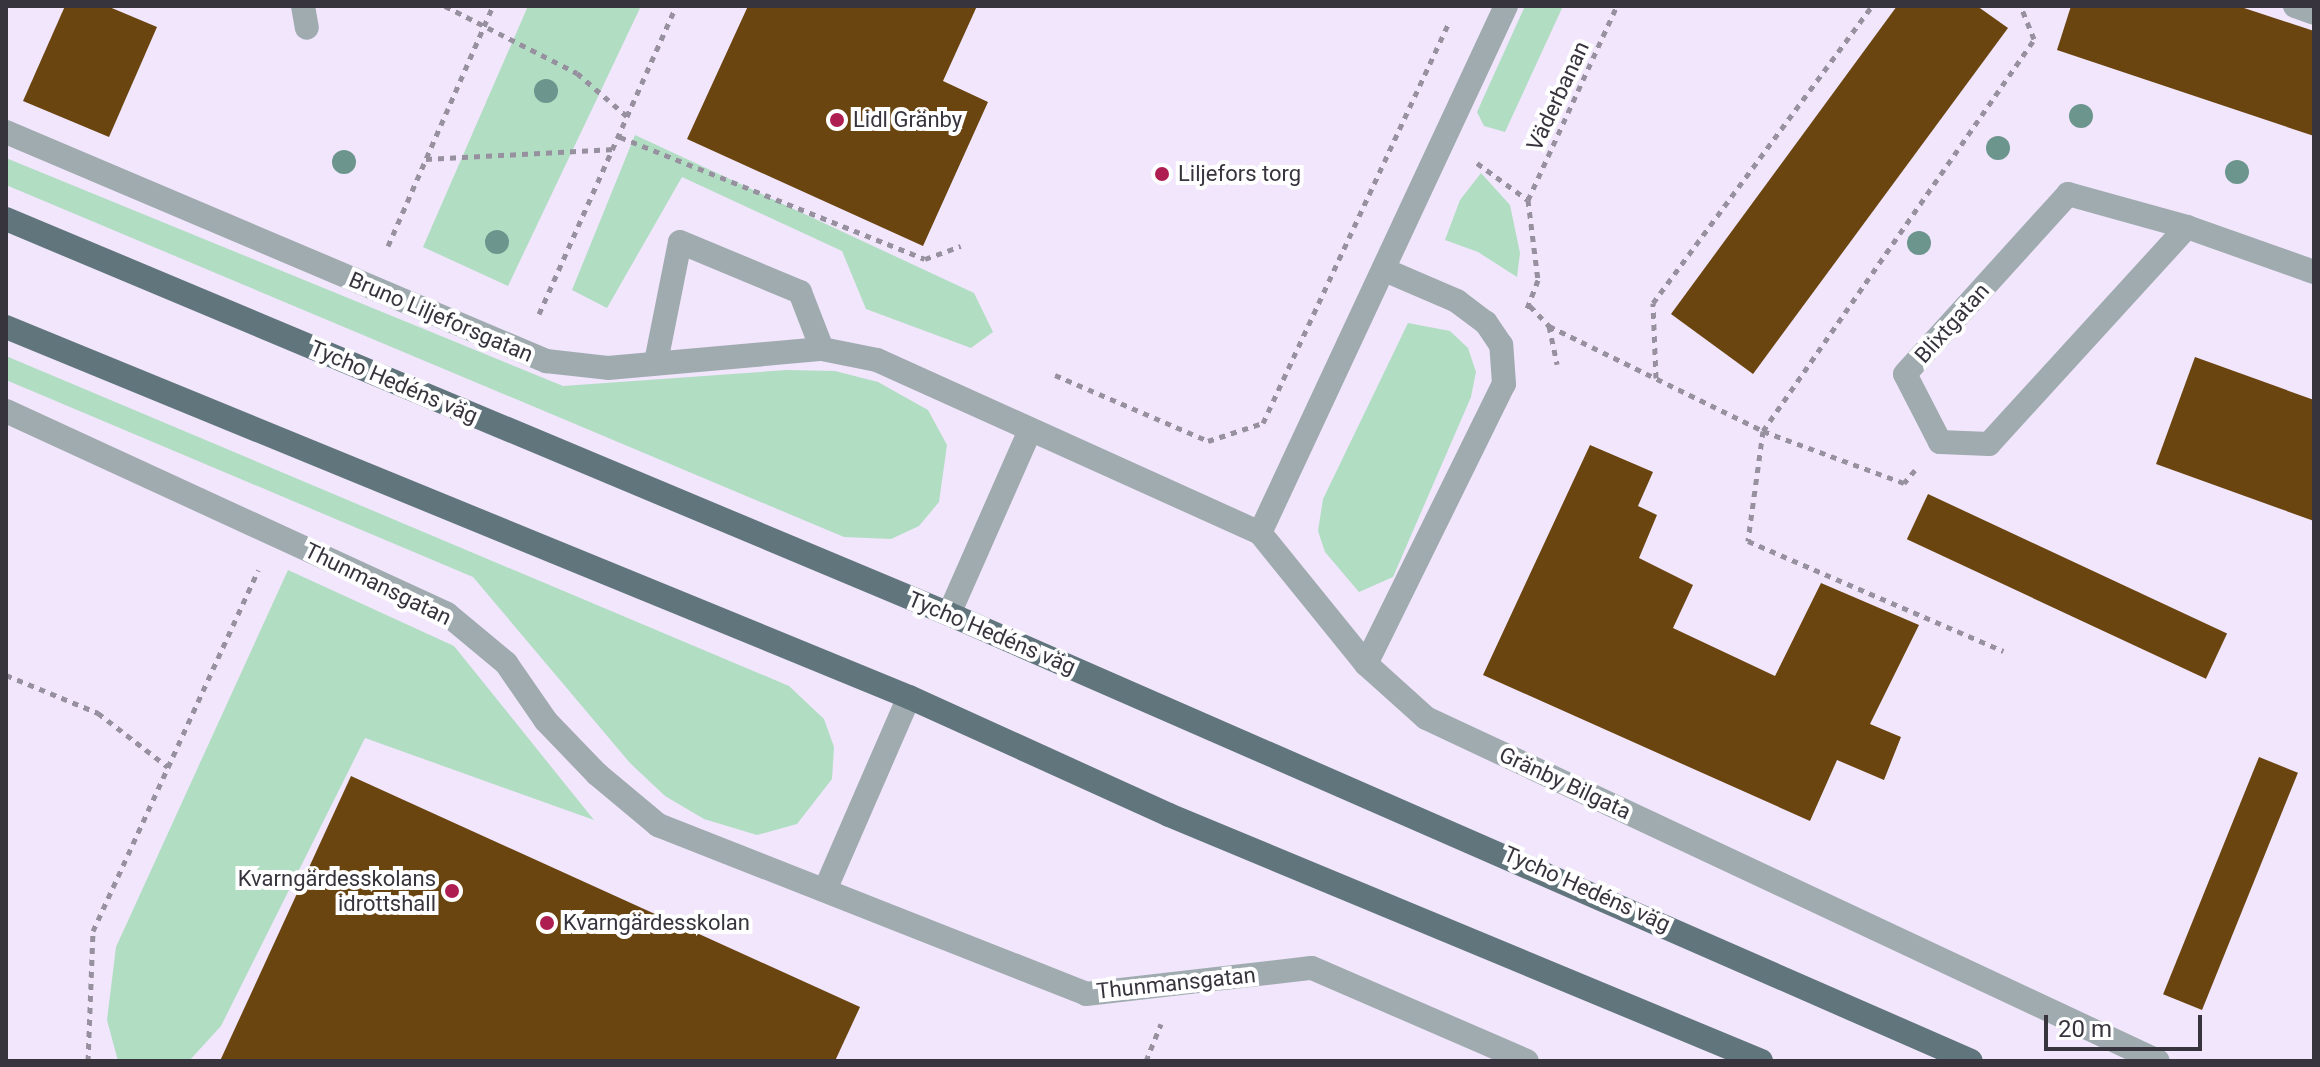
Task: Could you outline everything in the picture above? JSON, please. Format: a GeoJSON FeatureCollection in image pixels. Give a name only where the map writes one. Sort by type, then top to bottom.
{"type":"FeatureCollection","features":[{"type":"Feature","properties":{"kind":"main road","name":"Tycho Hedéns väg"},"geometry":{"type":"LineString","coordinates":[[6,219],[949,614],[1971,1061]]}},
{"type":"Feature","properties":{"kind":"main road"},"geometry":{"type":"LineString","coordinates":[[6,327],[909,697],[1169,815],[1761,1061]]}},
{"type":"Feature","properties":{"kind":"street"},"geometry":{"type":"LineString","coordinates":[[1260,533],[1387,271],[1444,138],[1506,6]]}},
{"type":"Feature","properties":{"kind":"street"},"geometry":{"type":"LineString","coordinates":[[2295,6],[2314,13]]}},
{"type":"Feature","properties":{"kind":"street","name":"Bruno Liljeforsgatan"},"geometry":{"type":"LineString","coordinates":[[6,132],[546,361],[608,368],[822,349],[877,360],[1030,430]]}},
{"type":"Feature","properties":{"kind":"street","name":"Blixtgatan"},"geometry":{"type":"LineString","coordinates":[[1940,442],[1905,374],[2068,194],[2187,227],[2314,272]]}},
{"type":"Feature","properties":{"kind":"street"},"geometry":{"type":"LineString","coordinates":[[1940,442],[1989,444],[2187,227]]}},
{"type":"Feature","properties":{"kind":"street"},"geometry":{"type":"LineString","coordinates":[[656,362],[680,242],[800,292],[822,349]]}},
{"type":"Feature","properties":{"kind":"street"},"geometry":{"type":"LineString","coordinates":[[1366,664],[1504,384],[1501,345],[1486,323],[1457,301],[1387,271]]}},
{"type":"Feature","properties":{"kind":"street","name":"Thunmansgatan"},"geometry":{"type":"LineString","coordinates":[[6,411],[447,614],[506,663],[546,721],[597,774],[658,825],[1086,994],[1312,968],[1526,1061]]}},
{"type":"Feature","properties":{"kind":"street"},"geometry":{"type":"LineString","coordinates":[[949,614],[1030,430]]}},
{"type":"Feature","properties":{"kind":"street","name":"Gränby Bilgata"},"geometry":{"type":"LineString","coordinates":[[1030,430],[1260,533],[1366,664],[1426,718],[2158,1061]]}},
{"type":"Feature","properties":{"kind":"street"},"geometry":{"type":"LineString","coordinates":[[825,890],[909,697]]}},
{"type":"Feature","properties":{"kind":"path"},"geometry":{"type":"LineString","coordinates":[[445,6],[577,73],[629,117]]}},
{"type":"Feature","properties":{"kind":"path"},"geometry":{"type":"LineString","coordinates":[[388,246],[493,6]]}},
{"type":"Feature","properties":{"kind":"path"},"geometry":{"type":"LineString","coordinates":[[522,352],[615,149],[676,6]]}},
{"type":"Feature","properties":{"kind":"path","name":"Väderbanan"},"geometry":{"type":"LineString","coordinates":[[1528,200],[1617,6]]}},
{"type":"Feature","properties":{"kind":"path"},"geometry":{"type":"LineString","coordinates":[[1656,378],[1653,303],[1872,6]]}},
{"type":"Feature","properties":{"kind":"path"},"geometry":{"type":"LineString","coordinates":[[2003,651],[1748,541],[1763,431],[2034,39],[2021,6]]}},
{"type":"Feature","properties":{"kind":"path"},"geometry":{"type":"LineString","coordinates":[[1055,375],[1208,441],[1263,423],[1450,21]]}},
{"type":"Feature","properties":{"kind":"path"},"geometry":{"type":"LineString","coordinates":[[620,137],[925,259],[961,246]]}},
{"type":"Feature","properties":{"kind":"path"},"geometry":{"type":"LineString","coordinates":[[1444,138],[1528,200],[1538,280],[1530,306],[1501,345]]}},
{"type":"Feature","properties":{"kind":"path"},"geometry":{"type":"LineString","coordinates":[[426,159],[615,149]]}},
{"type":"Feature","properties":{"kind":"path"},"geometry":{"type":"LineString","coordinates":[[1530,306],[1549,326],[1763,431],[1904,483],[1940,442]]}},
{"type":"Feature","properties":{"kind":"path"},"geometry":{"type":"LineString","coordinates":[[1549,326],[1557,364]]}},
{"type":"Feature","properties":{"kind":"path"},"geometry":{"type":"LineString","coordinates":[[88,1061],[93,931],[261,564]]}},
{"type":"Feature","properties":{"kind":"path"},"geometry":{"type":"LineString","coordinates":[[6,675],[98,713],[168,767]]}},
{"type":"Feature","properties":{"kind":"green space"},"geometry":{"type":"Polygon","coordinates":[[[528,6],[641,6],[508,286],[423,247],[528,6]]]}},
{"type":"Feature","properties":{"kind":"green space"},"geometry":{"type":"Polygon","coordinates":[[[1525,6],[1563,6],[1505,132],[1484,126],[1477,112],[1525,6]]]}},
{"type":"Feature","properties":{"kind":"green space"},"geometry":{"type":"Polygon","coordinates":[[[635,135],[974,293],[993,332],[971,348],[866,309],[842,251],[682,177],[607,308],[572,290],[635,135]]]}},
{"type":"Feature","properties":{"kind":"green space"},"geometry":{"type":"Polygon","coordinates":[[[6,158],[563,386],[787,370],[835,371],[878,382],[928,410],[947,445],[939,502],[919,526],[891,539],[844,537],[6,185],[6,158]]]}},
{"type":"Feature","properties":{"kind":"green space"},"geometry":{"type":"Polygon","coordinates":[[[1481,173],[1510,205],[1520,253],[1517,277],[1478,252],[1445,240],[1460,200],[1481,173]]]}},
{"type":"Feature","properties":{"kind":"green space"},"geometry":{"type":"Polygon","coordinates":[[[1408,323],[1450,331],[1468,348],[1476,372],[1471,397],[1393,577],[1359,592],[1325,552],[1318,531],[1323,499],[1408,323]]]}},
{"type":"Feature","properties":{"kind":"green space"},"geometry":{"type":"Polygon","coordinates":[[[6,356],[789,686],[824,719],[834,747],[832,779],[797,824],[757,835],[704,819],[665,796],[630,763],[473,577],[6,380],[6,356]]]}},
{"type":"Feature","properties":{"kind":"green space"},"geometry":{"type":"Polygon","coordinates":[[[288,570],[454,646],[594,820],[365,738],[221,1026],[189,1061],[118,1061],[107,1020],[116,947],[288,570]]]}},
{"type":"Feature","properties":{"kind":"building"},"geometry":{"type":"Polygon","coordinates":[[[65,6],[107,6],[157,27],[109,137],[23,101],[65,6]]]}},
{"type":"Feature","properties":{"kind":"building","name":"Lidl Gränby"},"geometry":{"type":"Polygon","coordinates":[[[748,6],[977,6],[943,81],[988,102],[923,246],[687,139],[748,6]]]}},
{"type":"Feature","properties":{"kind":"building"},"geometry":{"type":"Polygon","coordinates":[[[1897,6],[1977,6],[2008,28],[1753,374],[1671,314],[1897,6]]]}},
{"type":"Feature","properties":{"kind":"building"},"geometry":{"type":"Polygon","coordinates":[[[2071,6],[2238,6],[2314,31],[2314,136],[2057,50],[2071,6]]]}},
{"type":"Feature","properties":{"kind":"building"},"geometry":{"type":"Polygon","coordinates":[[[2195,357],[2314,400],[2314,521],[2156,464],[2195,357]]]}},
{"type":"Feature","properties":{"kind":"building"},"geometry":{"type":"Polygon","coordinates":[[[1590,445],[1653,472],[1638,506],[1657,515],[1639,558],[1693,585],[1673,628],[1775,676],[1821,583],[1919,625],[1870,724],[1901,737],[1884,780],[1837,760],[1810,821],[1483,675],[1590,445]]]}},
{"type":"Feature","properties":{"kind":"building"},"geometry":{"type":"Polygon","coordinates":[[[1928,494],[2227,633],[2206,679],[1907,539],[1928,494]]]}},
{"type":"Feature","properties":{"kind":"building"},"geometry":{"type":"Polygon","coordinates":[[[2259,757],[2298,773],[2202,1010],[2163,994],[2259,757]]]}},
{"type":"Feature","properties":{"kind":"building","name":"Kvarngärdesskolan"},"geometry":{"type":"Polygon","coordinates":[[[351,776],[860,1007],[835,1061],[220,1061],[351,776]]]}},
{"type":"Feature","properties":{"kind":"place","name":"Lidl Gränby"},"geometry":{"type":"Point","coordinates":[837,120]}},
{"type":"Feature","properties":{"kind":"place","name":"Liljefors torg"},"geometry":{"type":"Point","coordinates":[1162,174]}},
{"type":"Feature","properties":{"kind":"place","name":"Kvarngärdesskolans idrottshall"},"geometry":{"type":"Point","coordinates":[452,891]}},
{"type":"Feature","properties":{"kind":"place","name":"Kvarngärdesskolan"},"geometry":{"type":"Point","coordinates":[547,923]}}]}
